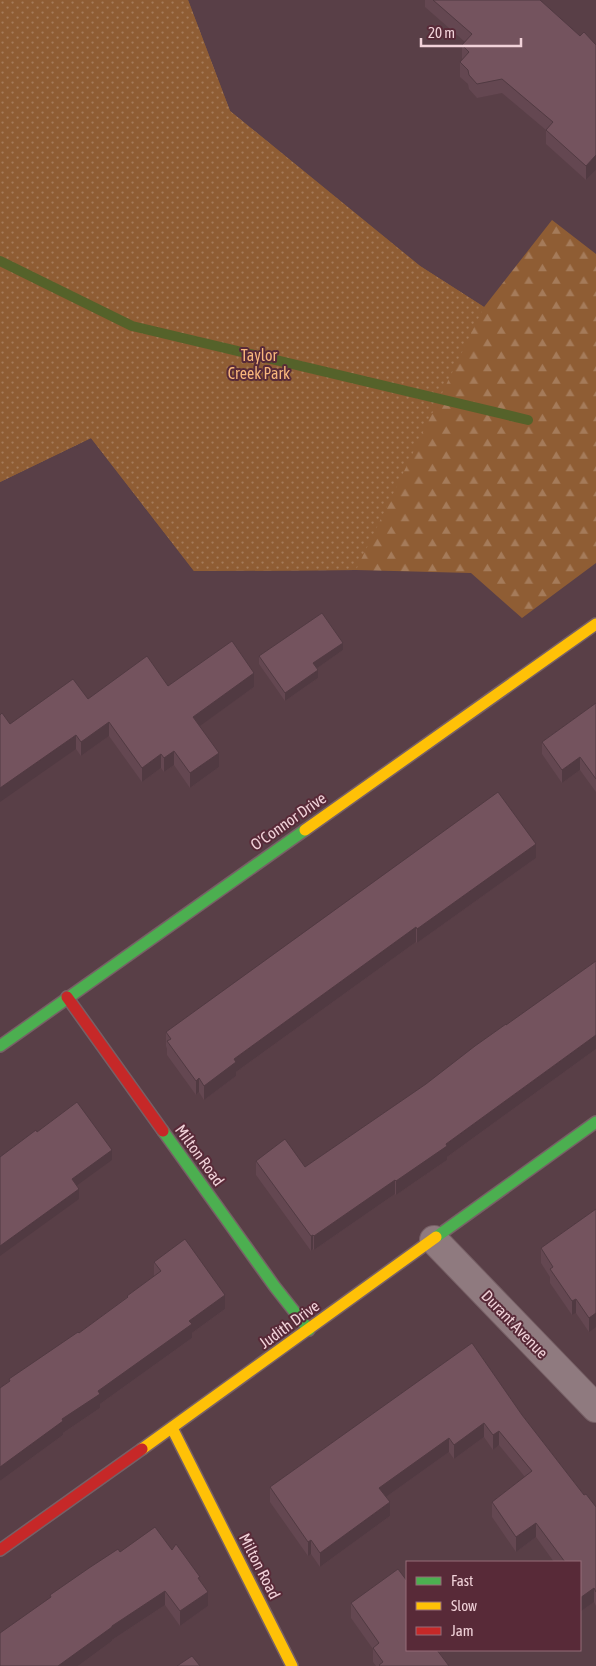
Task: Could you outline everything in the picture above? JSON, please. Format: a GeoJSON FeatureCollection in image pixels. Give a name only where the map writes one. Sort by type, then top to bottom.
{"type":"FeatureCollection","features":[{"type":"Feature","properties":{"kind":"street","name":"O'Connor Drive"},"geometry":{"type":"LineString","coordinates":[[0,1046],[596,624]]}},
{"type":"Feature","properties":{"kind":"street","name":"Milton Road"},"geometry":{"type":"LineString","coordinates":[[67,997],[309,1330]]}},
{"type":"Feature","properties":{"kind":"street","name":"Judith Drive"},"geometry":{"type":"LineString","coordinates":[[0,1550],[309,1330],[596,1122]]}},
{"type":"Feature","properties":{"kind":"street","name":"Durant Avenue"},"geometry":{"type":"LineString","coordinates":[[434,1240],[596,1408]]}},
{"type":"Feature","properties":{"kind":"street","name":"Milton Road"},"geometry":{"type":"LineString","coordinates":[[172,1428],[292,1666]]}},
{"type":"Feature","properties":{"kind":"green space","name":"Taylor Creek Park"},"geometry":{"type":"Polygon","coordinates":[[[0,0],[188,0],[230,111],[420,266],[484,307],[552,220],[596,254],[596,563],[522,618],[471,573],[356,570],[194,571],[91,438],[0,482],[0,0]]]}},
{"type":"Feature","properties":{"kind":"green space","name":"Taylor Creek Park"},"geometry":{"type":"Polygon","coordinates":[[[0,0],[188,0],[230,111],[420,266],[484,307],[356,570],[194,571],[91,438],[0,482],[0,0]]]}},
{"type":"Feature","properties":{"kind":"building"},"geometry":{"type":"Polygon","coordinates":[[[433,0],[540,0],[580,36],[584,32],[596,45],[596,155],[586,166],[546,130],[553,122],[502,79],[477,84],[460,62],[469,52],[462,45],[472,34],[433,0]]]}},
{"type":"Feature","properties":{"kind":"building"},"geometry":{"type":"Polygon","coordinates":[[[322,613],[343,643],[313,663],[318,670],[285,693],[259,656],[322,613]]]}},
{"type":"Feature","properties":{"kind":"building"},"geometry":{"type":"Polygon","coordinates":[[[232,641],[254,673],[193,717],[219,753],[190,773],[174,751],[164,758],[161,754],[142,768],[109,722],[81,742],[76,735],[0,788],[0,715],[2,713],[10,724],[73,679],[88,699],[147,656],[168,686],[232,641]]]}},
{"type":"Feature","properties":{"kind":"building"},"geometry":{"type":"Polygon","coordinates":[[[596,703],[596,779],[580,757],[562,770],[542,742],[596,703]]]}},
{"type":"Feature","properties":{"kind":"building"},"geometry":{"type":"Polygon","coordinates":[[[498,792],[536,844],[417,929],[416,927],[234,1059],[236,1062],[204,1086],[199,1078],[196,1081],[167,1041],[171,1039],[166,1032],[498,792]]]}},
{"type":"Feature","properties":{"kind":"building"},"geometry":{"type":"Polygon","coordinates":[[[596,961],[596,1035],[446,1144],[447,1146],[314,1236],[311,1236],[256,1161],[285,1139],[305,1167],[426,1084],[475,1046],[596,961]]]}},
{"type":"Feature","properties":{"kind":"building"},"geometry":{"type":"Polygon","coordinates":[[[77,1102],[112,1150],[72,1179],[79,1189],[0,1246],[0,1157],[77,1102]]]}},
{"type":"Feature","properties":{"kind":"building"},"geometry":{"type":"Polygon","coordinates":[[[596,1209],[596,1313],[589,1318],[576,1299],[572,1301],[550,1269],[553,1267],[541,1248],[596,1209]]]}},
{"type":"Feature","properties":{"kind":"building"},"geometry":{"type":"Polygon","coordinates":[[[185,1239],[225,1295],[189,1321],[192,1324],[98,1391],[100,1394],[62,1419],[63,1421],[0,1467],[0,1388],[10,1381],[9,1379],[79,1333],[161,1271],[154,1262],[185,1239]]]}},
{"type":"Feature","properties":{"kind":"building"},"geometry":{"type":"Polygon","coordinates":[[[472,1343],[522,1415],[584,1495],[586,1494],[596,1507],[596,1592],[594,1588],[581,1597],[581,1561],[564,1561],[536,1523],[516,1537],[492,1502],[532,1471],[499,1431],[493,1435],[484,1423],[454,1445],[449,1438],[379,1488],[390,1502],[320,1553],[311,1540],[308,1542],[270,1487],[472,1343]]]}},
{"type":"Feature","properties":{"kind":"building"},"geometry":{"type":"Polygon","coordinates":[[[155,1527],[172,1550],[176,1544],[200,1577],[198,1578],[208,1592],[180,1611],[165,1591],[112,1626],[58,1666],[0,1666],[0,1633],[89,1568],[118,1549],[120,1552],[155,1527]]]}},
{"type":"Feature","properties":{"kind":"building"},"geometry":{"type":"Polygon","coordinates":[[[398,1569],[406,1580],[406,1651],[438,1651],[449,1666],[380,1666],[383,1662],[373,1648],[379,1643],[351,1603],[398,1569]]]}},
{"type":"Feature","properties":{"kind":"building"},"geometry":{"type":"Polygon","coordinates":[[[192,1656],[200,1666],[177,1666],[192,1656]]]}},
{"type":"Feature","properties":{"kind":"waterway"},"geometry":{"type":"LineString","coordinates":[[0,261],[132,326],[528,420]]}},
{"type":"Feature","properties":{"kind":"traffic: fast"},"geometry":{"type":"LineString","coordinates":[[0,1046],[305,830]]}},
{"type":"Feature","properties":{"kind":"traffic: fast"},"geometry":{"type":"LineString","coordinates":[[436,1237],[596,1122]]}},
{"type":"Feature","properties":{"kind":"traffic: fast"},"geometry":{"type":"LineString","coordinates":[[163,1131],[275,1287],[309,1330]]}},
{"type":"Feature","properties":{"kind":"traffic: slow"},"geometry":{"type":"LineString","coordinates":[[305,830],[596,624]]}},
{"type":"Feature","properties":{"kind":"traffic: slow"},"geometry":{"type":"LineString","coordinates":[[142,1449],[436,1237]]}},
{"type":"Feature","properties":{"kind":"traffic: slow"},"geometry":{"type":"LineString","coordinates":[[172,1428],[292,1666]]}},
{"type":"Feature","properties":{"kind":"traffic: jam"},"geometry":{"type":"LineString","coordinates":[[67,997],[163,1131]]}},
{"type":"Feature","properties":{"kind":"traffic: jam"},"geometry":{"type":"LineString","coordinates":[[0,1550],[142,1449]]}}]}
